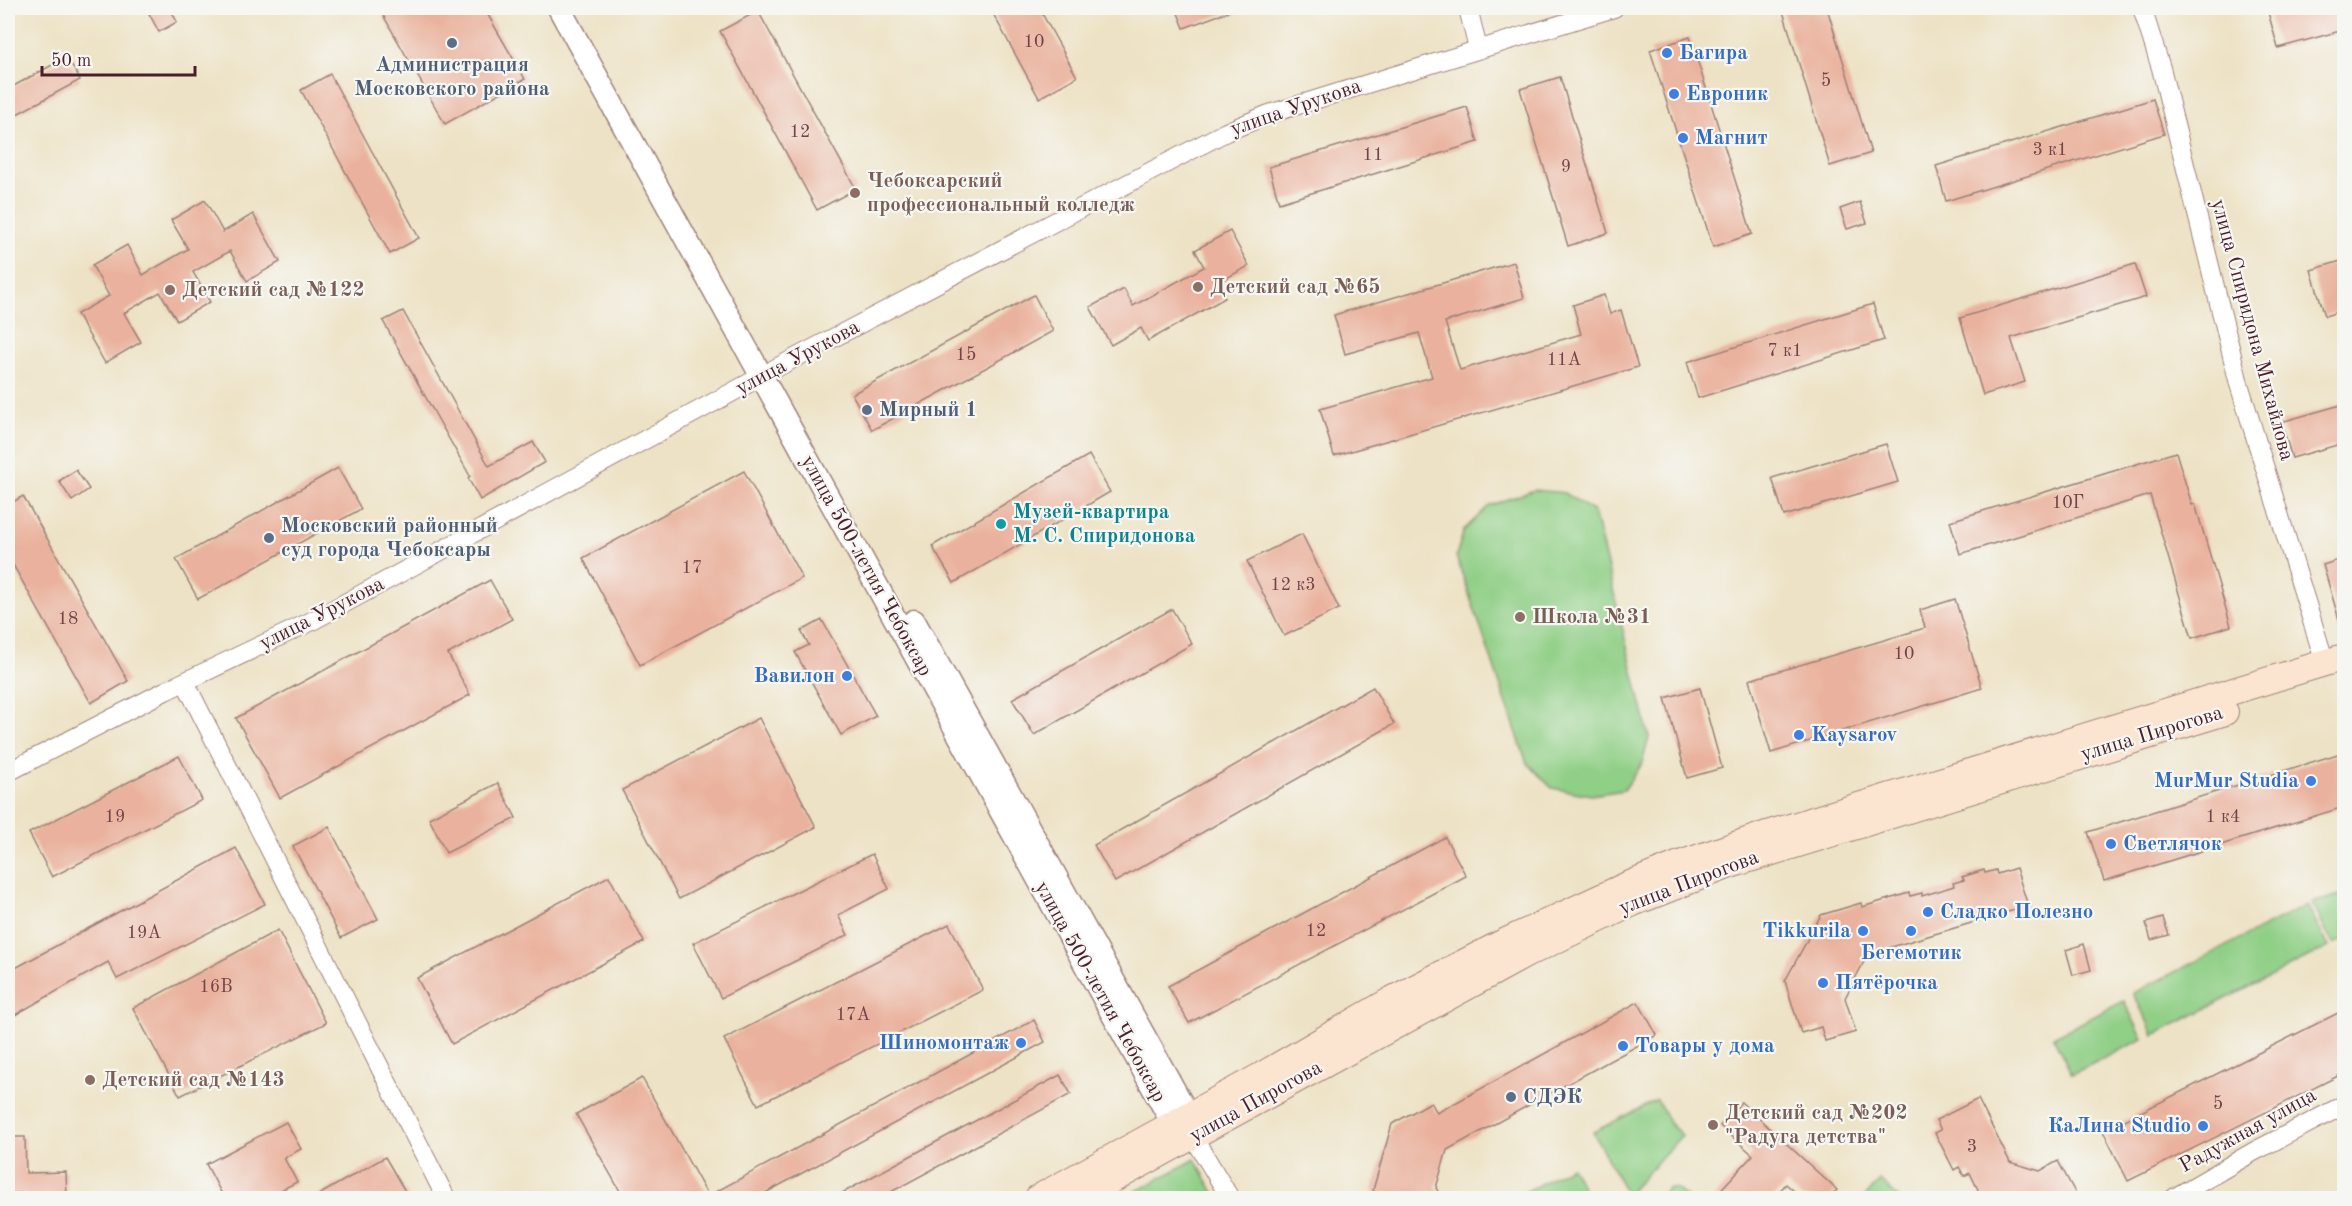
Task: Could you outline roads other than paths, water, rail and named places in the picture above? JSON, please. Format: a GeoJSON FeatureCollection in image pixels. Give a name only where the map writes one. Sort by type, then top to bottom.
{"type":"FeatureCollection","features":[{"type":"Feature","properties":{"kind":"main road","name":"улица Пирогова"},"geometry":{"type":"LineString","coordinates":[[1079,1198],[1185,1125],[1393,999],[1500,945],[1728,857],[2336,668]]}},
{"type":"Feature","properties":{"kind":"main road","name":"улица Пирогова"},"geometry":{"type":"LineString","coordinates":[[1038,1198],[1185,1125]]}},
{"type":"Feature","properties":{"kind":"street","name":"улица 500-летия Чебоксар"},"geometry":{"type":"LineString","coordinates":[[559,8],[592,52],[1090,957],[1185,1125]]}},
{"type":"Feature","properties":{"kind":"street","name":"улица 500-летия Чебоксар"},"geometry":{"type":"LineString","coordinates":[[576,8],[592,52]]}},
{"type":"Feature","properties":{"kind":"street"},"geometry":{"type":"LineString","coordinates":[[1468,8],[1478,49]]}},
{"type":"Feature","properties":{"kind":"street","name":"улица Урукова"},"geometry":{"type":"LineString","coordinates":[[8,772],[185,682],[278,639],[768,373],[1226,132],[1269,114],[1614,8]]}},
{"type":"Feature","properties":{"kind":"street","name":"улица Спиридона Михайлова"},"geometry":{"type":"LineString","coordinates":[[2142,8],[2160,68],[2239,384],[2336,668]]}},
{"type":"Feature","properties":{"kind":"street"},"geometry":{"type":"LineString","coordinates":[[185,682],[446,1198]]}},
{"type":"Feature","properties":{"kind":"street","name":"Радужная улица"},"geometry":{"type":"LineString","coordinates":[[2174,1198],[2253,1152],[2344,1105]]}},
{"type":"Feature","properties":{"kind":"street"},"geometry":{"type":"LineString","coordinates":[[1185,1125],[1230,1198]]}},
{"type":"Feature","properties":{"kind":"place","name":"Администрация Московского района"},"geometry":{"type":"Point","coordinates":[452,43]}},
{"type":"Feature","properties":{"kind":"place","name":"Багира"},"geometry":{"type":"Point","coordinates":[1667,53]}},
{"type":"Feature","properties":{"kind":"place","name":"Евроник"},"geometry":{"type":"Point","coordinates":[1674,94]}},
{"type":"Feature","properties":{"kind":"place","name":"Магнит"},"geometry":{"type":"Point","coordinates":[1683,138]}},
{"type":"Feature","properties":{"kind":"place","name":"Чебоксарский профессиональный колледж"},"geometry":{"type":"Point","coordinates":[855,193]}},
{"type":"Feature","properties":{"kind":"place","name":"Детский сад №65"},"geometry":{"type":"Point","coordinates":[1198,287]}},
{"type":"Feature","properties":{"kind":"place","name":"Детский сад №122"},"geometry":{"type":"Point","coordinates":[170,290]}},
{"type":"Feature","properties":{"kind":"place","name":"Мирный 1"},"geometry":{"type":"Point","coordinates":[867,410]}},
{"type":"Feature","properties":{"kind":"place","name":"Музей-квартира М. С. Спиридонова"},"geometry":{"type":"Point","coordinates":[1001,524]}},
{"type":"Feature","properties":{"kind":"place","name":"Московский районный суд города Чебоксары"},"geometry":{"type":"Point","coordinates":[269,538]}},
{"type":"Feature","properties":{"kind":"place","name":"Школа №31"},"geometry":{"type":"Point","coordinates":[1520,617]}},
{"type":"Feature","properties":{"kind":"place","name":"Вавилон"},"geometry":{"type":"Point","coordinates":[847,676]}},
{"type":"Feature","properties":{"kind":"place","name":"Kaysarov"},"geometry":{"type":"Point","coordinates":[1799,735]}},
{"type":"Feature","properties":{"kind":"place","name":"MurMur Studia"},"geometry":{"type":"Point","coordinates":[2311,781]}},
{"type":"Feature","properties":{"kind":"place","name":"Светлячок"},"geometry":{"type":"Point","coordinates":[2111,844]}},
{"type":"Feature","properties":{"kind":"place","name":"Сладко Полезно"},"geometry":{"type":"Point","coordinates":[1928,912]}},
{"type":"Feature","properties":{"kind":"place","name":"Tikkurila"},"geometry":{"type":"Point","coordinates":[1863,931]}},
{"type":"Feature","properties":{"kind":"place","name":"Бегемотик"},"geometry":{"type":"Point","coordinates":[1911,931]}},
{"type":"Feature","properties":{"kind":"place","name":"Пятёрочка"},"geometry":{"type":"Point","coordinates":[1823,983]}},
{"type":"Feature","properties":{"kind":"place","name":"Шиномонтаж"},"geometry":{"type":"Point","coordinates":[1021,1043]}},
{"type":"Feature","properties":{"kind":"place","name":"Товары у дома"},"geometry":{"type":"Point","coordinates":[1623,1046]}},
{"type":"Feature","properties":{"kind":"place","name":"Детский сад №143"},"geometry":{"type":"Point","coordinates":[90,1080]}},
{"type":"Feature","properties":{"kind":"place","name":"СДЭК"},"geometry":{"type":"Point","coordinates":[1511,1097]}},
{"type":"Feature","properties":{"kind":"place","name":"Детский сад №202 \"Радуга детства\""},"geometry":{"type":"Point","coordinates":[1713,1125]}},
{"type":"Feature","properties":{"kind":"place","name":"КаЛина Studio"},"geometry":{"type":"Point","coordinates":[2203,1126]}}]}
